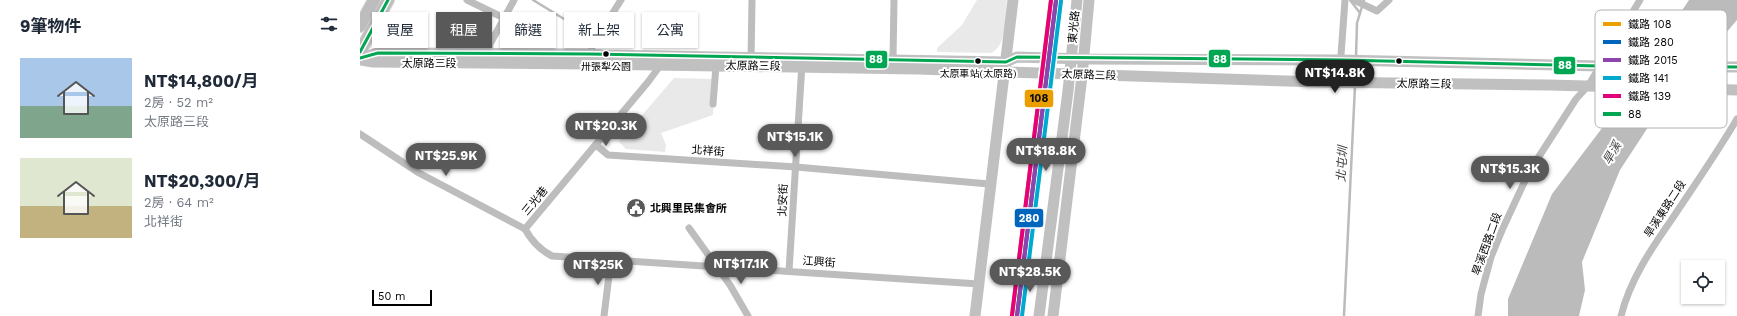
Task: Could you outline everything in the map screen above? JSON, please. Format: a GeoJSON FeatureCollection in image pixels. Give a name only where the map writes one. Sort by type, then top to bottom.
{"type":"FeatureCollection","features":[{"type":"Feature","properties":{"kind":"main road"},"geometry":{"type":"LineString","coordinates":[[360,26],[374,0]]}},
{"type":"Feature","properties":{"kind":"main road"},"geometry":{"type":"LineString","coordinates":[[360,52],[388,0]]}},
{"type":"Feature","properties":{"kind":"street"},"geometry":{"type":"LineString","coordinates":[[467,0],[500,16]]}},
{"type":"Feature","properties":{"kind":"street"},"geometry":{"type":"LineString","coordinates":[[507,12],[514,0]]}},
{"type":"Feature","properties":{"kind":"street"},"geometry":{"type":"LineString","coordinates":[[590,59],[592,46],[621,0]]}},
{"type":"Feature","properties":{"kind":"street"},"geometry":{"type":"LineString","coordinates":[[752,0],[752,62]]}},
{"type":"Feature","properties":{"kind":"street"},"geometry":{"type":"LineString","coordinates":[[893,59],[894,0]]}},
{"type":"Feature","properties":{"kind":"street"},"geometry":{"type":"LineString","coordinates":[[974,316],[979,284],[989,184],[1013,0]]}},
{"type":"Feature","properties":{"kind":"street","name":"東光路"},"geometry":{"type":"LineString","coordinates":[[1039,316],[1072,59],[1077,0]]}},
{"type":"Feature","properties":{"kind":"street","name":"東光路"},"geometry":{"type":"LineString","coordinates":[[1053,316],[1084,59],[1089,0]]}},
{"type":"Feature","properties":{"kind":"street"},"geometry":{"type":"LineString","coordinates":[[1339,82],[1345,0]]}},
{"type":"Feature","properties":{"kind":"street"},"geometry":{"type":"LineString","coordinates":[[1354,0],[1377,11],[1389,0]]}},
{"type":"Feature","properties":{"kind":"street","name":"旱溪西路二段"},"geometry":{"type":"LineString","coordinates":[[1634,10],[1640,0]]}},
{"type":"Feature","properties":{"kind":"street"},"geometry":{"type":"LineString","coordinates":[[489,54],[490,44],[500,25]]}},
{"type":"Feature","properties":{"kind":"street","name":"太原路三段"},"geometry":{"type":"LineString","coordinates":[[360,59],[378,53],[489,54],[662,61],[1005,66],[1017,57],[1072,59],[1340,60],[1595,66]]}},
{"type":"Feature","properties":{"kind":"street","name":"太原路三段"},"geometry":{"type":"LineString","coordinates":[[360,59],[373,62],[590,59]]}},
{"type":"Feature","properties":{"kind":"street","name":"太原路三段"},"geometry":{"type":"LineString","coordinates":[[802,62],[893,59],[1005,66],[1082,76],[1595,86]]}},
{"type":"Feature","properties":{"kind":"street","name":"太原路三段"},"geometry":{"type":"LineString","coordinates":[[662,61],[716,66],[752,62]]}},
{"type":"Feature","properties":{"kind":"street","name":"三光巷"},"geometry":{"type":"LineString","coordinates":[[360,134],[418,173],[525,229],[596,145],[662,61]]}},
{"type":"Feature","properties":{"kind":"street","name":"北安街"},"geometry":{"type":"LineString","coordinates":[[789,271],[802,62]]}},
{"type":"Feature","properties":{"kind":"street"},"geometry":{"type":"LineString","coordinates":[[713,104],[716,66]]}},
{"type":"Feature","properties":{"kind":"street","name":"旱溪西路二段"},"geometry":{"type":"LineString","coordinates":[[1478,316],[1481,294],[1491,257],[1529,172],[1576,99],[1588,86],[1595,74]]}},
{"type":"Feature","properties":{"kind":"street","name":"太原路三段"},"geometry":{"type":"LineString","coordinates":[[1727,90],[1737,90]]}},
{"type":"Feature","properties":{"kind":"street","name":"旱溪東路二段"},"geometry":{"type":"LineString","coordinates":[[1621,316],[1625,302],[1637,275],[1660,236],[1737,119]]}},
{"type":"Feature","properties":{"kind":"street","name":"北祥街"},"geometry":{"type":"LineString","coordinates":[[596,145],[608,155],[796,167],[989,184]]}},
{"type":"Feature","properties":{"kind":"street"},"geometry":{"type":"LineString","coordinates":[[689,228],[716,266],[748,316]]}},
{"type":"Feature","properties":{"kind":"street","name":"江興街"},"geometry":{"type":"LineString","coordinates":[[525,229],[532,240],[544,252],[552,256],[979,284]]}},
{"type":"Feature","properties":{"kind":"street"},"geometry":{"type":"LineString","coordinates":[[604,316],[611,259]]}},
{"type":"Feature","properties":{"kind":"shaded area"},"geometry":{"type":"Polygon","coordinates":[[[977,0],[1007,0],[1005,30],[1000,44],[991,53],[937,52],[937,48],[962,25],[977,0]]]}},
{"type":"Feature","properties":{"kind":"shaded area"},"geometry":{"type":"Polygon","coordinates":[[[674,78],[715,79],[713,115],[661,133],[666,145],[665,152],[626,149],[619,142],[674,78]]]}},
{"type":"Feature","properties":{"kind":"water"},"geometry":{"type":"Polygon","coordinates":[[[1689,0],[1737,0],[1737,20],[1727,32],[1727,10],[1682,10],[1689,0]]]}},
{"type":"Feature","properties":{"kind":"water","name":"旱溪"},"geometry":{"type":"Polygon","coordinates":[[[1602,128],[1647,128],[1620,170],[1582,262],[1585,290],[1579,316],[1508,316],[1508,299],[1552,194],[1602,128]]]}},
{"type":"Feature","properties":{"kind":"waterway"},"geometry":{"type":"LineString","coordinates":[[533,0],[564,19]]}},
{"type":"Feature","properties":{"kind":"waterway","name":"北屯圳"},"geometry":{"type":"LineString","coordinates":[[1350,0],[1360,13]]}},
{"type":"Feature","properties":{"kind":"waterway","name":"北屯圳"},"geometry":{"type":"LineString","coordinates":[[1356,57],[1357,23],[1364,0]]}},
{"type":"Feature","properties":{"kind":"waterway","name":"北屯圳"},"geometry":{"type":"LineString","coordinates":[[1355,79],[1356,64]]}},
{"type":"Feature","properties":{"kind":"waterway","name":"北屯圳"},"geometry":{"type":"LineString","coordinates":[[1344,316],[1355,86]]}},
{"type":"Feature","properties":{"kind":"rail line","name":"108"},"geometry":{"type":"LineString","coordinates":[[1012,316],[1051,0]]}},
{"type":"Feature","properties":{"kind":"rail line","name":"139"},"geometry":{"type":"LineString","coordinates":[[1012,315],[1051,0]]}},
{"type":"Feature","properties":{"kind":"rail line","name":"2015"},"geometry":{"type":"LineString","coordinates":[[1017,316],[1056,0]]}},
{"type":"Feature","properties":{"kind":"rail line","name":"280"},"geometry":{"type":"LineString","coordinates":[[1017,316],[1056,1]]}},
{"type":"Feature","properties":{"kind":"rail line","name":"141"},"geometry":{"type":"LineString","coordinates":[[1022,316],[1061,1]]}},
{"type":"Feature","properties":{"kind":"transit line","name":"88"},"geometry":{"type":"LineString","coordinates":[[360,52],[388,0]]}},
{"type":"Feature","properties":{"kind":"transit line","name":"88"},"geometry":{"type":"LineString","coordinates":[[360,58],[378,53],[590,54],[1006,62],[1017,57],[1340,60],[1595,66]]}},
{"type":"Feature","properties":{"kind":"transit line","name":"88"},"geometry":{"type":"LineString","coordinates":[[1727,67],[1737,67]]}},
{"type":"Feature","properties":{"kind":"place","name":"卅張犁公園"},"geometry":{"type":"Point","coordinates":[606,54]}},
{"type":"Feature","properties":{"kind":"place","name":"太原車站(太原路)"},"geometry":{"type":"Point","coordinates":[978,61]}},
{"type":"Feature","properties":{"kind":"place","name":"北興里民集會所"},"geometry":{"type":"Point","coordinates":[636,208]}}]}
